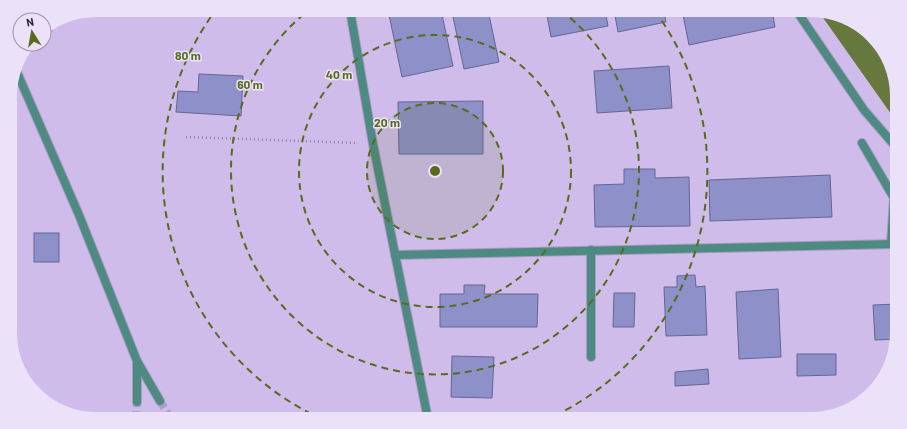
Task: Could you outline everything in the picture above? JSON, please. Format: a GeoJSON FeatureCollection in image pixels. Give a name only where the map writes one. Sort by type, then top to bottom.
{"type":"FeatureCollection","features":[{"type":"Feature","properties":{"kind":"street"},"geometry":{"type":"LineString","coordinates":[[351,17],[373,144],[427,412]]}},
{"type":"Feature","properties":{"kind":"street"},"geometry":{"type":"LineString","coordinates":[[801,17],[864,110],[890,140]]}},
{"type":"Feature","properties":{"kind":"street"},"geometry":{"type":"LineString","coordinates":[[20,78],[79,215],[137,361],[160,401]]}},
{"type":"Feature","properties":{"kind":"street"},"geometry":{"type":"LineString","coordinates":[[862,143],[890,191]]}},
{"type":"Feature","properties":{"kind":"street"},"geometry":{"type":"LineString","coordinates":[[395,255],[890,244]]}},
{"type":"Feature","properties":{"kind":"street"},"geometry":{"type":"LineString","coordinates":[[591,250],[591,357]]}},
{"type":"Feature","properties":{"kind":"street"},"geometry":{"type":"LineString","coordinates":[[137,361],[137,402]]}},
{"type":"Feature","properties":{"kind":"path"},"geometry":{"type":"LineString","coordinates":[[186,137],[373,144]]}},
{"type":"Feature","properties":{"kind":"shaded area"},"geometry":{"type":"Polygon","coordinates":[[[824,19],[841,23],[859,33],[874,48],[884,66],[887,76],[890,96],[890,113],[824,19]]]}},
{"type":"Feature","properties":{"kind":"building"},"geometry":{"type":"Polygon","coordinates":[[[389,17],[442,17],[453,66],[402,77],[389,17]]]}},
{"type":"Feature","properties":{"kind":"building"},"geometry":{"type":"Polygon","coordinates":[[[453,17],[489,17],[499,62],[464,69],[453,17]]]}},
{"type":"Feature","properties":{"kind":"building"},"geometry":{"type":"Polygon","coordinates":[[[547,17],[606,17],[608,26],[551,37],[547,17]]]}},
{"type":"Feature","properties":{"kind":"building"},"geometry":{"type":"Polygon","coordinates":[[[615,17],[665,17],[666,22],[618,32],[615,17]]]}},
{"type":"Feature","properties":{"kind":"building"},"geometry":{"type":"Polygon","coordinates":[[[683,17],[773,17],[775,27],[689,45],[683,17]]]}},
{"type":"Feature","properties":{"kind":"building"},"geometry":{"type":"Polygon","coordinates":[[[669,66],[672,108],[597,113],[594,71],[669,66]]]}},
{"type":"Feature","properties":{"kind":"building"},"geometry":{"type":"Polygon","coordinates":[[[199,74],[243,76],[241,116],[176,112],[178,91],[198,92],[199,74]]]}},
{"type":"Feature","properties":{"kind":"building"},"geometry":{"type":"Polygon","coordinates":[[[483,101],[483,154],[399,154],[398,102],[483,101]]]}},
{"type":"Feature","properties":{"kind":"building"},"geometry":{"type":"Polygon","coordinates":[[[624,169],[655,169],[655,178],[689,177],[690,226],[595,227],[594,185],[624,184],[624,169]]]}},
{"type":"Feature","properties":{"kind":"building"},"geometry":{"type":"Polygon","coordinates":[[[830,175],[832,217],[710,221],[709,180],[830,175]]]}},
{"type":"Feature","properties":{"kind":"building"},"geometry":{"type":"Polygon","coordinates":[[[34,233],[59,233],[59,262],[34,262],[34,233]]]}},
{"type":"Feature","properties":{"kind":"building"},"geometry":{"type":"Polygon","coordinates":[[[695,275],[696,287],[705,286],[707,335],[666,336],[664,287],[677,287],[677,276],[695,275]]]}},
{"type":"Feature","properties":{"kind":"building"},"geometry":{"type":"Polygon","coordinates":[[[464,285],[485,285],[484,294],[538,294],[537,327],[440,327],[440,294],[464,294],[464,285]]]}},
{"type":"Feature","properties":{"kind":"building"},"geometry":{"type":"Polygon","coordinates":[[[778,289],[781,357],[739,359],[736,292],[778,289]]]}},
{"type":"Feature","properties":{"kind":"building"},"geometry":{"type":"Polygon","coordinates":[[[614,293],[635,293],[634,327],[613,327],[614,293]]]}},
{"type":"Feature","properties":{"kind":"building"},"geometry":{"type":"Polygon","coordinates":[[[890,304],[889,339],[875,340],[873,305],[890,304]]]}},
{"type":"Feature","properties":{"kind":"building"},"geometry":{"type":"Polygon","coordinates":[[[797,354],[836,354],[836,375],[797,376],[797,354]]]}},
{"type":"Feature","properties":{"kind":"building"},"geometry":{"type":"Polygon","coordinates":[[[452,356],[494,357],[492,398],[451,397],[452,356]]]}},
{"type":"Feature","properties":{"kind":"building"},"geometry":{"type":"Polygon","coordinates":[[[708,369],[709,384],[675,386],[675,372],[708,369]]]}},
{"type":"Feature","properties":{"kind":"tunnel"},"geometry":{"type":"LineString","coordinates":[[160,401],[167,412]]}},
{"type":"Feature","properties":{"kind":"tunnel"},"geometry":{"type":"LineString","coordinates":[[136,412],[137,402]]}}]}
